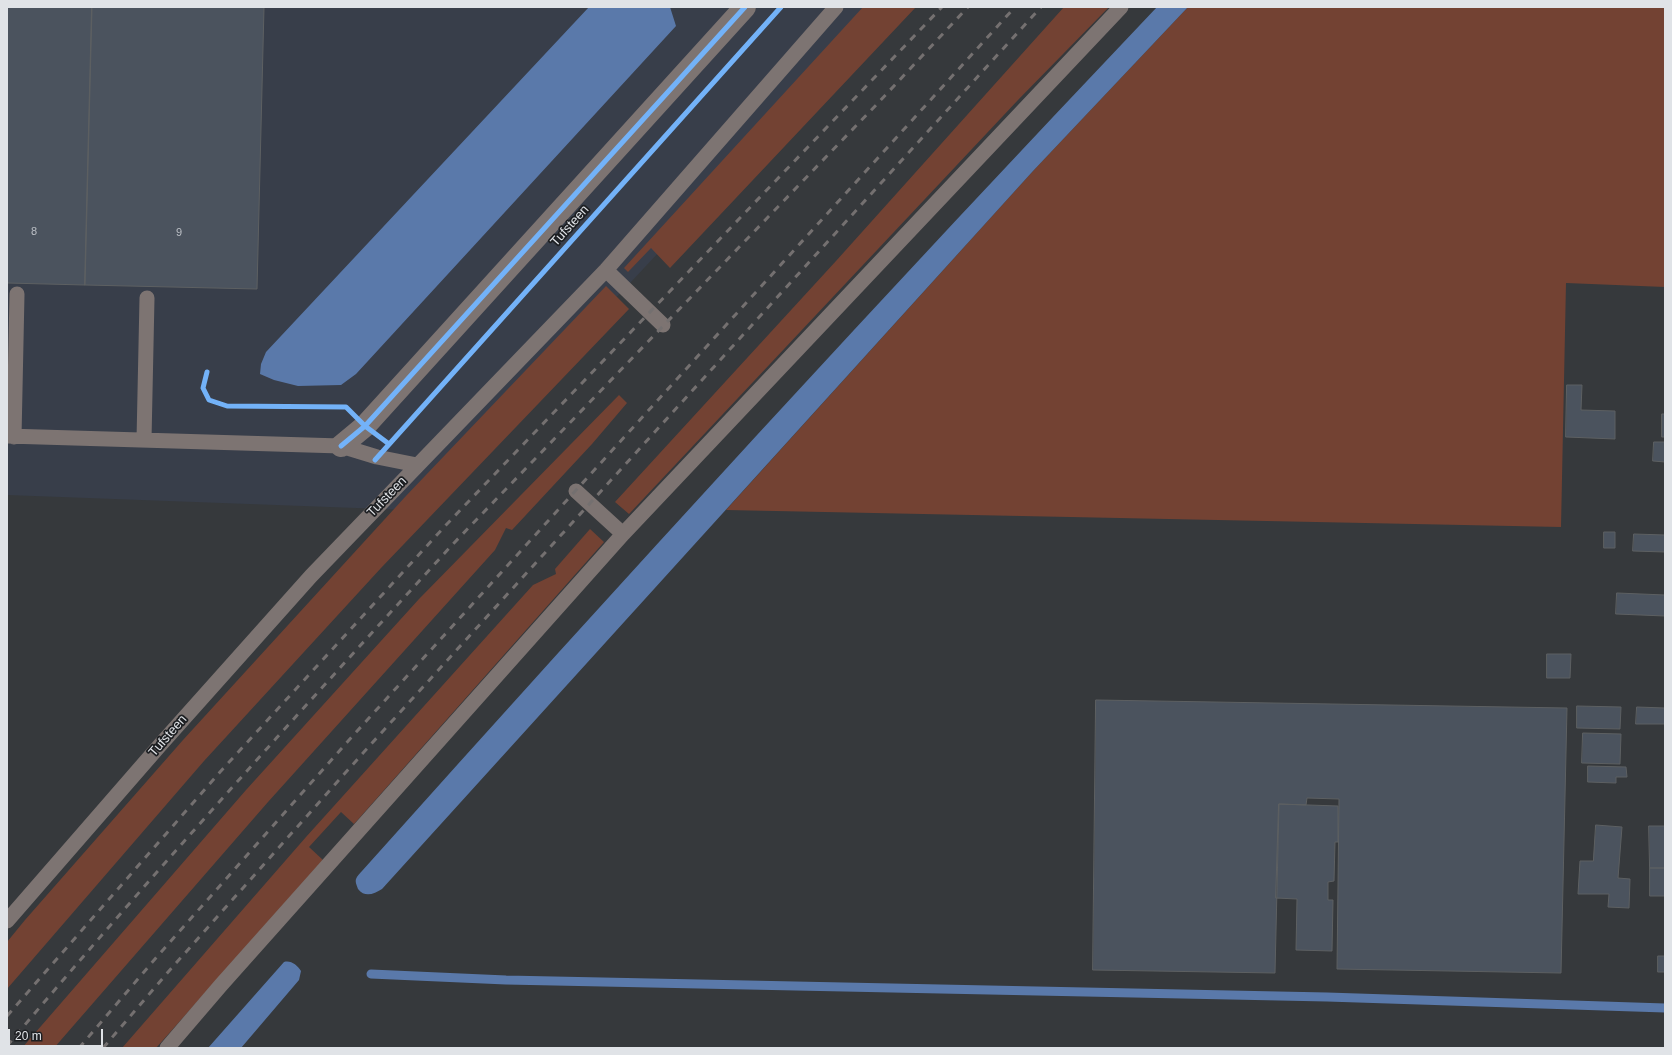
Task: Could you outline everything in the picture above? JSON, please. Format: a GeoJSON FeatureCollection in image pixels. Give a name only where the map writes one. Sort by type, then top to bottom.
{"type":"FeatureCollection","features":[{"type":"Feature","properties":{"kind":"street","name":"Tufsteen"},"geometry":{"type":"LineString","coordinates":[[341,446],[365,426],[745,7]]}},
{"type":"Feature","properties":{"kind":"lane","name":"Tufsteen"},"geometry":{"type":"LineString","coordinates":[[7,921],[161,744],[311,576],[606,270],[836,7]]}},
{"type":"Feature","properties":{"kind":"lane"},"geometry":{"type":"LineString","coordinates":[[166,1048],[623,534],[1121,7]]}},
{"type":"Feature","properties":{"kind":"lane"},"geometry":{"type":"LineString","coordinates":[[606,270],[663,325]]}},
{"type":"Feature","properties":{"kind":"lane"},"geometry":{"type":"LineString","coordinates":[[17,294],[10,436],[341,446],[378,457],[417,465]]}},
{"type":"Feature","properties":{"kind":"lane"},"geometry":{"type":"LineString","coordinates":[[144,440],[147,298]]}},
{"type":"Feature","properties":{"kind":"lane"},"geometry":{"type":"LineString","coordinates":[[576,491],[623,534]]}},
{"type":"Feature","properties":{"kind":"shaded area"},"geometry":{"type":"Polygon","coordinates":[[[7,7],[888,7],[631,282],[410,510],[7,495],[7,7]]]}},
{"type":"Feature","properties":{"kind":"shaded area"},"geometry":{"type":"Polygon","coordinates":[[[863,7],[916,7],[670,268],[651,248],[628,272],[624,268],[863,7]]]}},
{"type":"Feature","properties":{"kind":"shaded area"},"geometry":{"type":"Polygon","coordinates":[[[1064,7],[1109,7],[1018,100],[629,514],[615,502],[836,261],[1064,7]]]}},
{"type":"Feature","properties":{"kind":"shaded area"},"geometry":{"type":"Polygon","coordinates":[[[1188,7],[1665,7],[1665,287],[1566,283],[1561,527],[726,510],[1033,171],[1188,7]]]}},
{"type":"Feature","properties":{"kind":"shaded area"},"geometry":{"type":"Polygon","coordinates":[[[606,286],[629,309],[381,568],[204,761],[7,989],[7,942],[25,920],[183,740],[405,497],[606,286]]]}},
{"type":"Feature","properties":{"kind":"shaded area"},"geometry":{"type":"Polygon","coordinates":[[[619,395],[627,403],[592,444],[512,530],[506,528],[495,550],[268,802],[54,1048],[22,1048],[246,790],[419,599],[619,395]]]}},
{"type":"Feature","properties":{"kind":"shaded area"},"geometry":{"type":"Polygon","coordinates":[[[590,529],[604,542],[354,824],[341,812],[309,847],[323,860],[156,1048],[122,1048],[306,837],[533,585],[556,574],[555,569],[590,529]]]}},
{"type":"Feature","properties":{"kind":"water"},"geometry":{"type":"Polygon","coordinates":[[[589,7],[670,7],[676,26],[356,374],[341,385],[298,386],[274,380],[260,374],[261,364],[266,352],[589,7]]]}},
{"type":"Feature","properties":{"kind":"water"},"geometry":{"type":"Polygon","coordinates":[[[1157,7],[1188,7],[1033,171],[382,889],[370,894],[364,894],[361,892],[356,883],[358,876],[460,762],[657,544],[856,328],[1157,7]]]}},
{"type":"Feature","properties":{"kind":"water"},"geometry":{"type":"Polygon","coordinates":[[[284,962],[291,962],[301,971],[299,980],[241,1048],[208,1048],[284,962]]]}},
{"type":"Feature","properties":{"kind":"building"},"geometry":{"type":"Polygon","coordinates":[[[7,7],[92,7],[85,285],[7,283],[7,7]]]}},
{"type":"Feature","properties":{"kind":"building"},"geometry":{"type":"Polygon","coordinates":[[[92,7],[264,7],[257,289],[85,285],[92,7]]]}},
{"type":"Feature","properties":{"kind":"building"},"geometry":{"type":"Polygon","coordinates":[[[1567,385],[1582,385],[1581,410],[1615,411],[1615,439],[1566,437],[1567,385]]]}},
{"type":"Feature","properties":{"kind":"building"},"geometry":{"type":"Polygon","coordinates":[[[1662,414],[1665,414],[1665,437],[1662,437],[1662,414]]]}},
{"type":"Feature","properties":{"kind":"building"},"geometry":{"type":"Polygon","coordinates":[[[1654,442],[1665,442],[1665,462],[1653,461],[1654,442]]]}},
{"type":"Feature","properties":{"kind":"building"},"geometry":{"type":"Polygon","coordinates":[[[1604,532],[1615,532],[1615,548],[1604,548],[1604,532]]]}},
{"type":"Feature","properties":{"kind":"building"},"geometry":{"type":"Polygon","coordinates":[[[1634,534],[1665,535],[1665,552],[1633,551],[1634,534]]]}},
{"type":"Feature","properties":{"kind":"building"},"geometry":{"type":"Polygon","coordinates":[[[1617,593],[1665,595],[1665,616],[1616,614],[1617,593]]]}},
{"type":"Feature","properties":{"kind":"building"},"geometry":{"type":"Polygon","coordinates":[[[1547,654],[1571,654],[1570,678],[1547,678],[1547,654]]]}},
{"type":"Feature","properties":{"kind":"building"},"geometry":{"type":"Polygon","coordinates":[[[1096,700],[1567,708],[1561,973],[1337,969],[1339,799],[1307,798],[1306,805],[1279,804],[1275,973],[1093,970],[1096,700]]]}},
{"type":"Feature","properties":{"kind":"building"},"geometry":{"type":"Polygon","coordinates":[[[1577,706],[1621,707],[1620,729],[1577,728],[1577,706]]]}},
{"type":"Feature","properties":{"kind":"building"},"geometry":{"type":"Polygon","coordinates":[[[1637,707],[1665,708],[1665,724],[1636,724],[1637,707]]]}},
{"type":"Feature","properties":{"kind":"building"},"geometry":{"type":"Polygon","coordinates":[[[1583,733],[1621,734],[1620,764],[1582,763],[1583,733]]]}},
{"type":"Feature","properties":{"kind":"building"},"geometry":{"type":"Polygon","coordinates":[[[1588,766],[1626,767],[1627,777],[1616,777],[1616,783],[1588,782],[1588,766]]]}},
{"type":"Feature","properties":{"kind":"building"},"geometry":{"type":"Polygon","coordinates":[[[1279,804],[1338,806],[1338,842],[1335,842],[1334,881],[1328,882],[1328,900],[1333,900],[1332,951],[1296,950],[1297,899],[1276,898],[1279,804]]]}},
{"type":"Feature","properties":{"kind":"building"},"geometry":{"type":"Polygon","coordinates":[[[1596,825],[1622,827],[1618,878],[1630,879],[1629,908],[1608,907],[1609,894],[1578,894],[1580,861],[1593,861],[1596,825]]]}},
{"type":"Feature","properties":{"kind":"building"},"geometry":{"type":"Polygon","coordinates":[[[1649,826],[1665,826],[1665,868],[1650,868],[1649,826]]]}},
{"type":"Feature","properties":{"kind":"building"},"geometry":{"type":"Polygon","coordinates":[[[1650,868],[1665,868],[1665,896],[1650,896],[1650,868]]]}},
{"type":"Feature","properties":{"kind":"building"},"geometry":{"type":"Polygon","coordinates":[[[1658,956],[1665,956],[1665,972],[1658,972],[1658,956]]]}},
{"type":"Feature","properties":{"kind":"waterway"},"geometry":{"type":"LineString","coordinates":[[371,974],[506,980],[1327,997],[1665,1008]]}},
{"type":"Feature","properties":{"kind":"railway"},"geometry":{"type":"LineString","coordinates":[[7,1016],[220,772],[446,525],[942,7]]}},
{"type":"Feature","properties":{"kind":"railway"},"geometry":{"type":"LineString","coordinates":[[7,1046],[116,919],[283,730],[453,544],[878,103],[968,7]]}},
{"type":"Feature","properties":{"kind":"railway"},"geometry":{"type":"LineString","coordinates":[[79,1048],[155,959],[349,740],[1015,7]]}},
{"type":"Feature","properties":{"kind":"railway"},"geometry":{"type":"LineString","coordinates":[[103,1048],[169,971],[363,753],[1041,7]]}},
{"type":"Feature","properties":{"kind":"cycle path"},"geometry":{"type":"LineString","coordinates":[[341,446],[365,426],[745,7]]}},
{"type":"Feature","properties":{"kind":"cycle path"},"geometry":{"type":"LineString","coordinates":[[375,460],[781,7]]}},
{"type":"Feature","properties":{"kind":"cycle path"},"geometry":{"type":"LineString","coordinates":[[207,372],[203,388],[209,400],[227,406],[346,407],[365,426],[389,444]]}}]}
